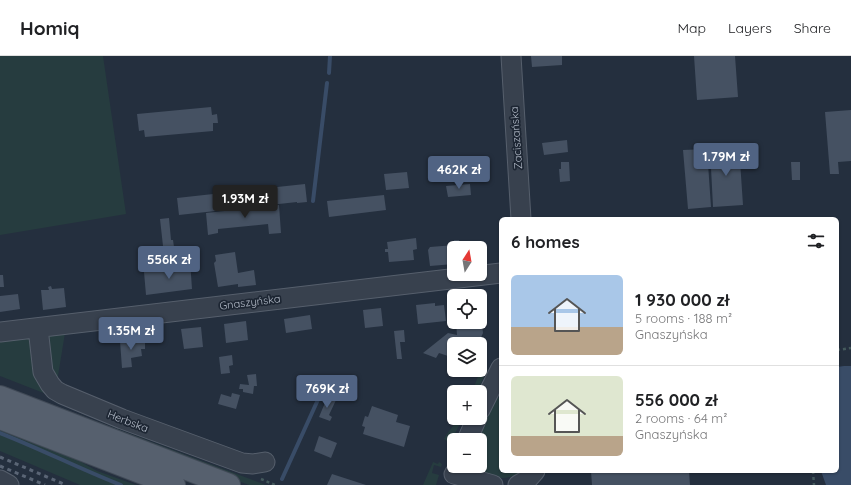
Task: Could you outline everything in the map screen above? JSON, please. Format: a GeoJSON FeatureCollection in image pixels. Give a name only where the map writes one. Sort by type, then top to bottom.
{"type":"FeatureCollection","features":[{"type":"Feature","properties":{"kind":"main road"},"geometry":{"type":"LineString","coordinates":[[0,397],[229,485]]}},
{"type":"Feature","properties":{"kind":"main road"},"geometry":{"type":"LineString","coordinates":[[0,418],[174,485]]}},
{"type":"Feature","properties":{"kind":"street","name":"Zaciszańska"},"geometry":{"type":"LineString","coordinates":[[511,56],[521,217]]}},
{"type":"Feature","properties":{"kind":"street","name":"Gnaszyńska"},"geometry":{"type":"LineString","coordinates":[[0,332],[499,273]]}},
{"type":"Feature","properties":{"kind":"street","name":"Herbska"},"geometry":{"type":"LineString","coordinates":[[38,328],[43,372],[50,384],[62,394],[122,420],[242,463],[253,464],[265,462]]}},
{"type":"Feature","properties":{"kind":"street"},"geometry":{"type":"LineString","coordinates":[[487,401],[495,391],[499,376]]}},
{"type":"Feature","properties":{"kind":"street"},"geometry":{"type":"LineString","coordinates":[[518,485],[528,480],[533,473]]}},
{"type":"Feature","properties":{"kind":"street"},"geometry":{"type":"LineString","coordinates":[[453,475],[492,485]]}},
{"type":"Feature","properties":{"kind":"street"},"geometry":{"type":"LineString","coordinates":[[0,480],[9,485]]}},
{"type":"Feature","properties":{"kind":"path"},"geometry":{"type":"LineString","coordinates":[[839,350],[851,348]]}},
{"type":"Feature","properties":{"kind":"path"},"geometry":{"type":"LineString","coordinates":[[813,473],[814,485]]}},
{"type":"Feature","properties":{"kind":"green space"},"geometry":{"type":"Polygon","coordinates":[[[0,56],[103,56],[126,214],[0,235],[0,56]]]}},
{"type":"Feature","properties":{"kind":"green space"},"geometry":{"type":"Polygon","coordinates":[[[64,330],[64,332],[67,333],[65,333],[57,382],[95,399],[92,403],[73,395],[57,384],[48,367],[46,352],[47,338],[53,332],[64,330]]]}},
{"type":"Feature","properties":{"kind":"green space"},"geometry":{"type":"Polygon","coordinates":[[[0,337],[31,337],[59,399],[0,376],[0,337]]]}},
{"type":"Feature","properties":{"kind":"green space"},"geometry":{"type":"Polygon","coordinates":[[[478,377],[484,377],[480,385],[475,385],[478,377]]]}},
{"type":"Feature","properties":{"kind":"green space"},"geometry":{"type":"Polygon","coordinates":[[[0,385],[266,485],[249,485],[20,398],[0,389],[0,385]]]}},
{"type":"Feature","properties":{"kind":"green space"},"geometry":{"type":"Polygon","coordinates":[[[494,397],[499,398],[499,473],[518,473],[510,477],[499,478],[475,473],[487,473],[487,433],[481,433],[481,425],[487,425],[487,412],[494,397]]]}},
{"type":"Feature","properties":{"kind":"green space"},"geometry":{"type":"Polygon","coordinates":[[[0,425],[62,451],[97,471],[136,485],[80,485],[0,451],[0,425]]]}},
{"type":"Feature","properties":{"kind":"green space"},"geometry":{"type":"Polygon","coordinates":[[[453,425],[459,425],[455,433],[447,433],[453,425]]]}},
{"type":"Feature","properties":{"kind":"green space"},"geometry":{"type":"Polygon","coordinates":[[[447,433],[447,441],[444,439],[447,433]]]}},
{"type":"Feature","properties":{"kind":"green space"},"geometry":{"type":"Polygon","coordinates":[[[433,462],[438,464],[439,462],[442,464],[441,467],[434,465],[432,473],[439,475],[436,485],[423,485],[433,462]]]}},
{"type":"Feature","properties":{"kind":"water"},"geometry":{"type":"Polygon","coordinates":[[[851,366],[851,485],[826,485],[822,473],[839,473],[839,367],[851,366]]]}},
{"type":"Feature","properties":{"kind":"building"},"geometry":{"type":"Polygon","coordinates":[[[531,56],[562,56],[562,65],[532,67],[531,56]]]}},
{"type":"Feature","properties":{"kind":"building"},"geometry":{"type":"Polygon","coordinates":[[[694,56],[735,56],[738,97],[697,100],[694,56]]]}},
{"type":"Feature","properties":{"kind":"building"},"geometry":{"type":"Polygon","coordinates":[[[211,107],[212,115],[217,114],[218,123],[213,123],[213,131],[145,137],[144,130],[139,131],[137,114],[211,107]]]}},
{"type":"Feature","properties":{"kind":"building"},"geometry":{"type":"Polygon","coordinates":[[[851,110],[851,161],[838,162],[839,174],[830,174],[825,112],[851,110]]]}},
{"type":"Feature","properties":{"kind":"building"},"geometry":{"type":"Polygon","coordinates":[[[567,140],[568,152],[544,155],[542,143],[567,140]]]}},
{"type":"Feature","properties":{"kind":"building"},"geometry":{"type":"Polygon","coordinates":[[[739,146],[743,205],[713,207],[710,148],[739,146]]]}},
{"type":"Feature","properties":{"kind":"building"},"geometry":{"type":"Polygon","coordinates":[[[707,149],[711,207],[688,209],[683,150],[707,149]]]}},
{"type":"Feature","properties":{"kind":"building"},"geometry":{"type":"Polygon","coordinates":[[[465,159],[468,177],[449,179],[447,161],[465,159]]]}},
{"type":"Feature","properties":{"kind":"building"},"geometry":{"type":"Polygon","coordinates":[[[561,162],[569,162],[570,181],[560,182],[559,169],[561,169],[561,162]]]}},
{"type":"Feature","properties":{"kind":"building"},"geometry":{"type":"Polygon","coordinates":[[[791,162],[800,162],[800,180],[792,180],[791,162]]]}},
{"type":"Feature","properties":{"kind":"building"},"geometry":{"type":"Polygon","coordinates":[[[407,172],[409,188],[386,190],[384,174],[407,172]]]}},
{"type":"Feature","properties":{"kind":"building"},"geometry":{"type":"Polygon","coordinates":[[[305,184],[307,202],[179,215],[177,198],[305,184]]]}},
{"type":"Feature","properties":{"kind":"building"},"geometry":{"type":"Polygon","coordinates":[[[470,184],[471,195],[448,197],[446,186],[470,184]]]}},
{"type":"Feature","properties":{"kind":"building"},"geometry":{"type":"Polygon","coordinates":[[[384,195],[386,210],[329,217],[327,201],[384,195]]]}},
{"type":"Feature","properties":{"kind":"building"},"geometry":{"type":"Polygon","coordinates":[[[279,205],[281,233],[269,234],[268,224],[218,229],[218,233],[208,235],[206,213],[279,205]]]}},
{"type":"Feature","properties":{"kind":"building"},"geometry":{"type":"Polygon","coordinates":[[[169,218],[171,240],[173,240],[175,254],[164,255],[160,219],[169,218]]]}},
{"type":"Feature","properties":{"kind":"building"},"geometry":{"type":"Polygon","coordinates":[[[416,238],[417,249],[413,250],[414,260],[389,262],[388,252],[385,252],[385,249],[388,249],[387,242],[416,238]]]}},
{"type":"Feature","properties":{"kind":"building"},"geometry":{"type":"Polygon","coordinates":[[[447,246],[447,265],[430,266],[428,250],[430,247],[447,246]]]}},
{"type":"Feature","properties":{"kind":"building"},"geometry":{"type":"Polygon","coordinates":[[[235,252],[238,273],[254,270],[256,285],[238,287],[238,284],[218,287],[214,263],[216,261],[215,255],[235,252]]]}},
{"type":"Feature","properties":{"kind":"building"},"geometry":{"type":"Polygon","coordinates":[[[190,260],[192,289],[146,295],[144,272],[179,268],[178,262],[190,260]]]}},
{"type":"Feature","properties":{"kind":"building"},"geometry":{"type":"Polygon","coordinates":[[[0,275],[3,275],[4,287],[0,287],[0,275]]]}},
{"type":"Feature","properties":{"kind":"building"},"geometry":{"type":"Polygon","coordinates":[[[51,286],[52,289],[64,288],[66,307],[43,310],[41,290],[49,290],[48,287],[51,286]]]}},
{"type":"Feature","properties":{"kind":"building"},"geometry":{"type":"Polygon","coordinates":[[[18,294],[20,309],[0,312],[0,296],[18,294]]]}},
{"type":"Feature","properties":{"kind":"building"},"geometry":{"type":"Polygon","coordinates":[[[435,303],[435,306],[444,305],[446,321],[418,324],[416,305],[435,303]]]}},
{"type":"Feature","properties":{"kind":"building"},"geometry":{"type":"Polygon","coordinates":[[[381,308],[383,326],[365,328],[363,310],[381,308]]]}},
{"type":"Feature","properties":{"kind":"building"},"geometry":{"type":"Polygon","coordinates":[[[310,315],[312,329],[286,333],[284,319],[310,315]]]}},
{"type":"Feature","properties":{"kind":"building"},"geometry":{"type":"Polygon","coordinates":[[[246,321],[248,340],[226,343],[224,324],[246,321]]]}},
{"type":"Feature","properties":{"kind":"building"},"geometry":{"type":"Polygon","coordinates":[[[201,327],[203,347],[184,349],[181,329],[201,327]]]}},
{"type":"Feature","properties":{"kind":"building"},"geometry":{"type":"Polygon","coordinates":[[[457,329],[483,329],[481,337],[447,337],[447,356],[439,353],[436,358],[423,353],[448,333],[457,335],[457,329]]]}},
{"type":"Feature","properties":{"kind":"building"},"geometry":{"type":"Polygon","coordinates":[[[404,330],[405,342],[400,342],[402,359],[397,359],[394,331],[404,330]]]}},
{"type":"Feature","properties":{"kind":"building"},"geometry":{"type":"Polygon","coordinates":[[[140,337],[140,343],[145,342],[145,349],[141,349],[142,356],[131,358],[132,367],[122,368],[120,341],[128,340],[129,348],[131,348],[131,338],[140,337]]]}},
{"type":"Feature","properties":{"kind":"building"},"geometry":{"type":"Polygon","coordinates":[[[232,355],[233,365],[229,366],[230,373],[221,374],[219,357],[232,355]]]}},
{"type":"Feature","properties":{"kind":"building"},"geometry":{"type":"Polygon","coordinates":[[[256,374],[257,386],[254,386],[253,394],[243,392],[243,389],[239,389],[240,384],[249,385],[247,375],[256,374]]]}},
{"type":"Feature","properties":{"kind":"building"},"geometry":{"type":"Polygon","coordinates":[[[232,393],[240,395],[236,409],[218,404],[221,394],[231,397],[232,393]]]}},
{"type":"Feature","properties":{"kind":"building"},"geometry":{"type":"Polygon","coordinates":[[[327,398],[336,400],[329,415],[332,417],[330,421],[319,417],[327,398]]]}},
{"type":"Feature","properties":{"kind":"building"},"geometry":{"type":"Polygon","coordinates":[[[372,406],[398,415],[396,422],[410,426],[404,447],[363,434],[365,427],[362,426],[365,416],[368,417],[372,406]]]}},
{"type":"Feature","properties":{"kind":"building"},"geometry":{"type":"Polygon","coordinates":[[[319,436],[337,443],[331,458],[314,451],[319,436]]]}},
{"type":"Feature","properties":{"kind":"building"},"geometry":{"type":"Polygon","coordinates":[[[591,473],[689,473],[690,485],[592,485],[591,473]]]}},
{"type":"Feature","properties":{"kind":"building"},"geometry":{"type":"Polygon","coordinates":[[[332,474],[366,485],[327,485],[332,474]]]}},
{"type":"Feature","properties":{"kind":"waterway"},"geometry":{"type":"LineString","coordinates":[[329,73],[330,56]]}},
{"type":"Feature","properties":{"kind":"waterway"},"geometry":{"type":"LineString","coordinates":[[313,201],[327,83]]}},
{"type":"Feature","properties":{"kind":"waterway"},"geometry":{"type":"LineString","coordinates":[[282,479],[322,388]]}},
{"type":"Feature","properties":{"kind":"waterway"},"geometry":{"type":"LineString","coordinates":[[0,433],[121,485]]}},
{"type":"Feature","properties":{"kind":"railway"},"geometry":{"type":"LineString","coordinates":[[0,457],[66,485]]}},
{"type":"Feature","properties":{"kind":"railway"},"geometry":{"type":"LineString","coordinates":[[0,466],[45,485]]}}]}
